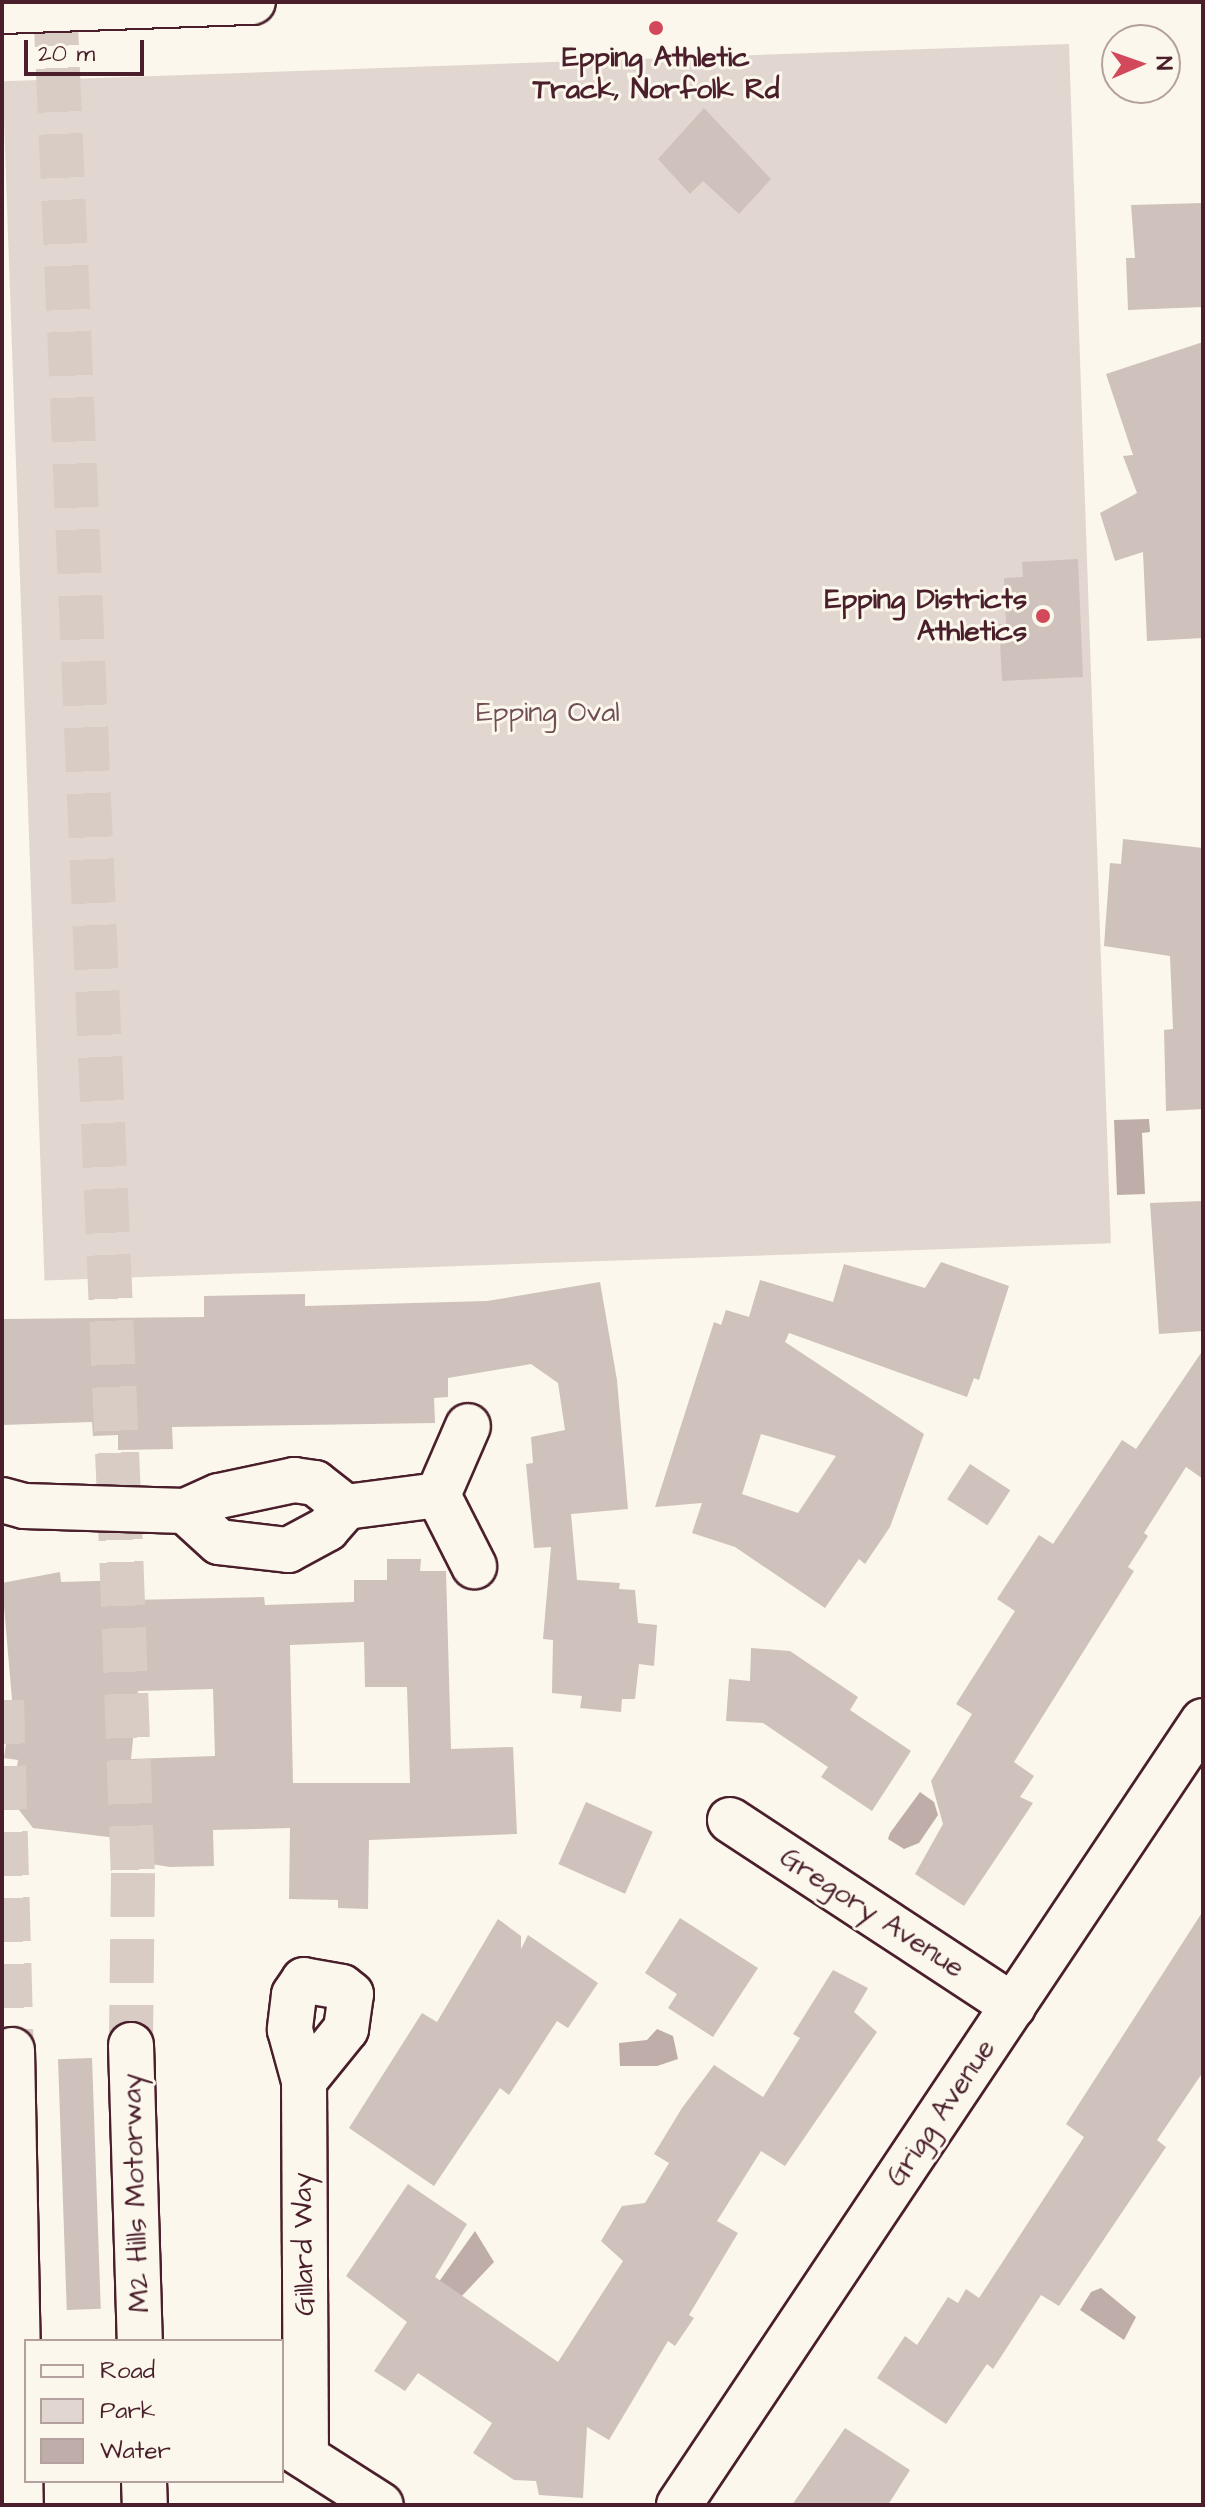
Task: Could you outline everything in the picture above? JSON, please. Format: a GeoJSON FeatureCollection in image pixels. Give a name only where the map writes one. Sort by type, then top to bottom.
{"type":"FeatureCollection","features":[{"type":"Feature","properties":{"kind":"main road"},"geometry":{"type":"LineString","coordinates":[[2,11],[253,2]]}},
{"type":"Feature","properties":{"kind":"main road"},"geometry":{"type":"LineString","coordinates":[[438,1495],[468,1426]]}},
{"type":"Feature","properties":{"kind":"main road"},"geometry":{"type":"LineString","coordinates":[[2,1500],[24,1506],[185,1511],[219,1496],[294,1480],[315,1483],[346,1507]]}},
{"type":"Feature","properties":{"kind":"main road"},"geometry":{"type":"LineString","coordinates":[[185,1511],[219,1542],[288,1550],[327,1529],[346,1507],[438,1495]]}},
{"type":"Feature","properties":{"kind":"main road"},"geometry":{"type":"LineString","coordinates":[[438,1495],[474,1566]]}},
{"type":"Feature","properties":{"kind":"main road","name":"Grigg Avenue"},"geometry":{"type":"LineString","coordinates":[[679,2505],[1203,1721]]}},
{"type":"Feature","properties":{"kind":"main road","name":"Gregory Avenue"},"geometry":{"type":"LineString","coordinates":[[730,1820],[1013,2006]]}},
{"type":"Feature","properties":{"kind":"main road","name":"M2 Hills Motorway"},"geometry":{"type":"LineString","coordinates":[[131,2045],[140,2339]]}},
{"type":"Feature","properties":{"kind":"main road"},"geometry":{"type":"LineString","coordinates":[[12,2050],[21,2505]]}},
{"type":"Feature","properties":{"kind":"main road","name":"Gillard Way"},"geometry":{"type":"LineString","coordinates":[[294,2448],[304,2081]]}},
{"type":"Feature","properties":{"kind":"main road"},"geometry":{"type":"LineString","coordinates":[[294,2448],[381,2505]]}},
{"type":"Feature","properties":{"kind":"main road"},"geometry":{"type":"LineString","coordinates":[[144,2483],[145,2505]]}},
{"type":"Feature","properties":{"kind":"green space","name":"Epping Oval"},"geometry":{"type":"Polygon","coordinates":[[[1069,44],[1111,1243],[45,1281],[3,81],[1069,44]]]}},
{"type":"Feature","properties":{"kind":"water"},"geometry":{"type":"Polygon","coordinates":[[[1149,1119],[1150,1132],[1142,1133],[1145,1194],[1117,1195],[1114,1120],[1149,1119]]]}},
{"type":"Feature","properties":{"kind":"water"},"geometry":{"type":"Polygon","coordinates":[[[920,1792],[934,1802],[938,1815],[919,1843],[904,1849],[888,1839],[920,1792]]]}},
{"type":"Feature","properties":{"kind":"water"},"geometry":{"type":"Polygon","coordinates":[[[657,2029],[673,2036],[678,2059],[657,2066],[620,2066],[619,2043],[647,2040],[657,2029]]]}},
{"type":"Feature","properties":{"kind":"water"},"geometry":{"type":"Polygon","coordinates":[[[475,2231],[494,2262],[460,2298],[438,2283],[475,2231]]]}},
{"type":"Feature","properties":{"kind":"water"},"geometry":{"type":"Polygon","coordinates":[[[1101,2288],[1136,2317],[1124,2340],[1080,2310],[1091,2292],[1101,2288]]]}},
{"type":"Feature","properties":{"kind":"building"},"geometry":{"type":"Polygon","coordinates":[[[704,108],[771,179],[739,214],[703,181],[690,194],[658,159],[704,108]]]}},
{"type":"Feature","properties":{"kind":"building"},"geometry":{"type":"Polygon","coordinates":[[[1203,203],[1203,307],[1128,310],[1126,258],[1135,258],[1131,205],[1203,203]]]}},
{"type":"Feature","properties":{"kind":"building"},"geometry":{"type":"Polygon","coordinates":[[[1203,342],[1203,638],[1147,641],[1143,552],[1115,561],[1100,513],[1137,493],[1123,456],[1133,455],[1106,374],[1203,342]]]}},
{"type":"Feature","properties":{"kind":"building","name":"Epping Districts Athletics"},"geometry":{"type":"Polygon","coordinates":[[[1078,559],[1083,677],[1002,681],[999,624],[1006,624],[1004,578],[1023,577],[1022,562],[1078,559]]]}},
{"type":"Feature","properties":{"kind":"building"},"geometry":{"type":"Polygon","coordinates":[[[1123,839],[1203,848],[1203,1109],[1166,1111],[1164,1030],[1173,1029],[1170,956],[1104,946],[1110,863],[1121,864],[1123,839]]]}},
{"type":"Feature","properties":{"kind":"building"},"geometry":{"type":"Polygon","coordinates":[[[1203,1201],[1203,1331],[1159,1334],[1150,1203],[1203,1201]]]}},
{"type":"Feature","properties":{"kind":"building"},"geometry":{"type":"Polygon","coordinates":[[[941,1262],[1009,1286],[979,1380],[974,1378],[967,1397],[789,1333],[785,1342],[924,1434],[890,1527],[865,1564],[859,1559],[825,1608],[735,1547],[692,1533],[702,1503],[655,1507],[714,1322],[721,1325],[726,1310],[749,1317],[760,1280],[833,1302],[844,1264],[925,1288],[941,1262]],[[761,1434],[742,1494],[798,1513],[836,1456],[761,1434]]]}},
{"type":"Feature","properties":{"kind":"building"},"geometry":{"type":"Polygon","coordinates":[[[600,1282],[617,1380],[628,1509],[571,1514],[577,1580],[620,1583],[619,1589],[635,1590],[638,1623],[657,1625],[654,1666],[639,1664],[635,1699],[622,1699],[621,1712],[580,1708],[582,1696],[552,1693],[553,1640],[543,1639],[551,1547],[534,1548],[526,1464],[533,1463],[531,1437],[565,1430],[558,1383],[531,1364],[448,1378],[448,1397],[434,1398],[435,1423],[172,1427],[173,1449],[118,1450],[118,1435],[93,1436],[92,1422],[2,1425],[2,1319],[204,1317],[204,1296],[305,1294],[305,1306],[487,1301],[600,1282]]]}},
{"type":"Feature","properties":{"kind":"building"},"geometry":{"type":"Polygon","coordinates":[[[1203,1350],[1203,1479],[1186,1467],[1144,1533],[1148,1536],[1128,1567],[1134,1571],[1014,1762],[1034,1776],[1020,1797],[1033,1803],[964,1906],[915,1874],[943,1824],[931,1781],[972,1714],[956,1704],[1015,1611],[997,1599],[1039,1535],[1053,1544],[1122,1440],[1136,1449],[1203,1350]]]}},
{"type":"Feature","properties":{"kind":"building"},"geometry":{"type":"Polygon","coordinates":[[[970,1464],[1010,1490],[987,1525],[947,1499],[970,1464]]]}},
{"type":"Feature","properties":{"kind":"building"},"geometry":{"type":"Polygon","coordinates":[[[387,1559],[421,1559],[420,1571],[446,1571],[451,1749],[513,1747],[517,1834],[369,1840],[368,1909],[338,1908],[338,1900],[289,1899],[290,1828],[213,1830],[214,1866],[170,1867],[151,1864],[151,1842],[33,1828],[12,1801],[18,1760],[4,1758],[12,1700],[2,1583],[60,1572],[61,1582],[130,1580],[131,1600],[264,1597],[265,1605],[354,1602],[354,1580],[387,1580],[387,1559]],[[364,1642],[290,1645],[293,1783],[410,1783],[407,1687],[365,1687],[364,1642]],[[213,1689],[138,1691],[131,1759],[215,1756],[213,1689]]]}},
{"type":"Feature","properties":{"kind":"building"},"geometry":{"type":"Polygon","coordinates":[[[751,1648],[790,1651],[858,1697],[850,1710],[911,1751],[872,1811],[821,1777],[828,1767],[763,1723],[726,1721],[729,1679],[750,1681],[751,1648]]]}},
{"type":"Feature","properties":{"kind":"building"},"geometry":{"type":"Polygon","coordinates":[[[586,1802],[653,1832],[625,1894],[558,1864],[586,1802]]]}},
{"type":"Feature","properties":{"kind":"building"},"geometry":{"type":"Polygon","coordinates":[[[1203,1911],[1203,2072],[1157,2140],[1166,2147],[1059,2306],[1041,2295],[993,2369],[987,2364],[946,2424],[877,2378],[905,2336],[917,2345],[948,2297],[958,2303],[966,2289],[979,2298],[1084,2137],[1066,2124],[1203,1911]]]}},
{"type":"Feature","properties":{"kind":"building"},"geometry":{"type":"Polygon","coordinates":[[[680,1918],[758,1968],[713,2037],[668,2008],[677,1994],[645,1973],[680,1918]]]}},
{"type":"Feature","properties":{"kind":"building"},"geometry":{"type":"Polygon","coordinates":[[[498,1919],[521,1936],[521,1949],[528,1935],[598,1983],[568,2028],[557,2021],[509,2095],[500,2088],[434,2186],[349,2128],[422,2013],[437,2022],[498,1919]]]}},
{"type":"Feature","properties":{"kind":"building"},"geometry":{"type":"Polygon","coordinates":[[[833,1970],[868,1988],[854,2012],[877,2032],[785,2166],[761,2151],[717,2221],[738,2233],[689,2315],[694,2318],[675,2346],[668,2341],[609,2440],[587,2427],[583,2498],[539,2495],[536,2481],[514,2480],[473,2453],[492,2423],[418,2373],[405,2391],[374,2371],[407,2322],[346,2276],[408,2184],[467,2224],[435,2277],[558,2362],[623,2261],[601,2241],[622,2206],[645,2203],[669,2163],[654,2154],[682,2108],[714,2065],[763,2097],[800,2038],[793,2034],[833,1970]]]}},
{"type":"Feature","properties":{"kind":"building"},"geometry":{"type":"Polygon","coordinates":[[[92,2058],[101,2309],[67,2310],[58,2059],[92,2058]]]}},
{"type":"Feature","properties":{"kind":"building"},"geometry":{"type":"Polygon","coordinates":[[[845,2428],[910,2470],[888,2505],[792,2505],[845,2428]]]}},
{"type":"Feature","properties":{"kind":"tunnel"},"geometry":{"type":"LineString","coordinates":[[55,2],[119,1496],[133,1873],[131,2045]]}},
{"type":"Feature","properties":{"kind":"tunnel"},"geometry":{"type":"LineString","coordinates":[[2,1700],[12,2050]]}},
{"type":"Feature","properties":{"kind":"place","name":"Epping Athletic Track, Norfolk Rd"},"geometry":{"type":"Point","coordinates":[656,28]}},
{"type":"Feature","properties":{"kind":"place","name":"Epping Districts Athletics"},"geometry":{"type":"Point","coordinates":[1043,616]}}]}
